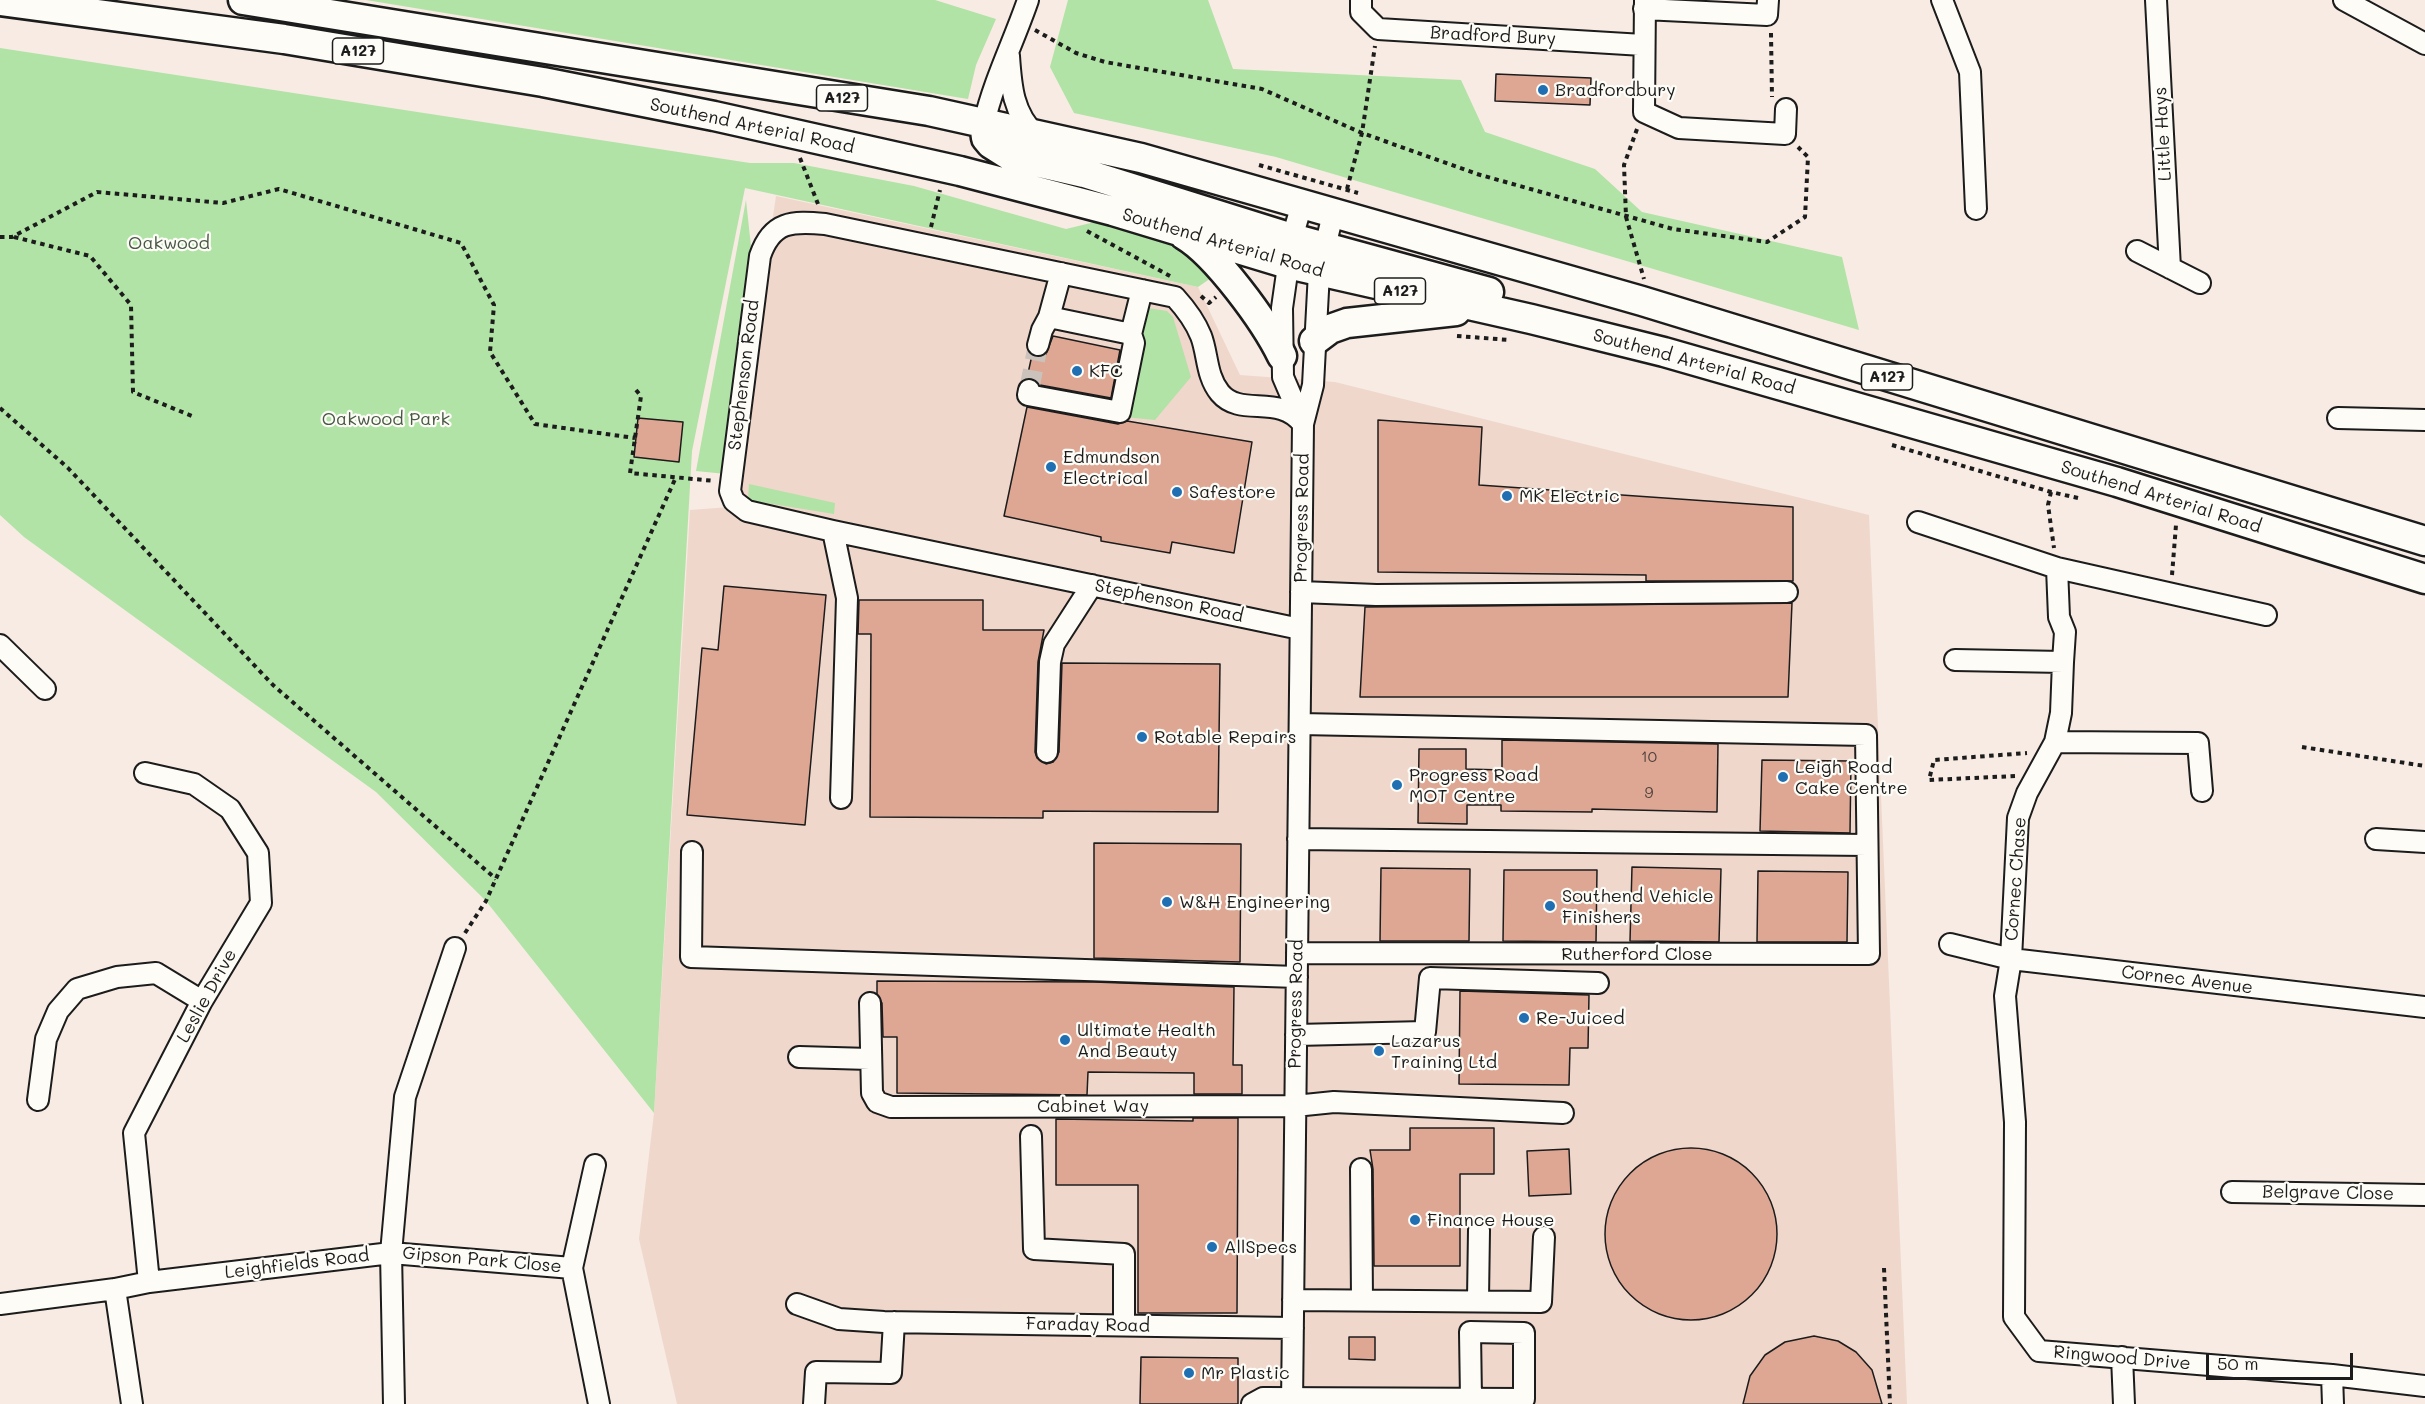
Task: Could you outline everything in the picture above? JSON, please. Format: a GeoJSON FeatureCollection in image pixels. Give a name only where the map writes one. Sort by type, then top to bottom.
{"type":"FeatureCollection","features":[{"type":"Feature","properties":{"kind":"highway","name":"Southend Arterial Road"},"geometry":{"type":"LineString","coordinates":[[0,0],[273,37],[589,91],[714,116],[960,171],[1172,228],[1294,233],[1333,214],[1654,305],[2425,541]]}},
{"type":"Feature","properties":{"kind":"highway","name":"Southend Arterial Road"},"geometry":{"type":"LineString","coordinates":[[243,0],[929,111],[984,123],[1141,158],[1294,233]]}},
{"type":"Feature","properties":{"kind":"highway"},"geometry":{"type":"LineString","coordinates":[[984,123],[987,138],[1003,153],[1294,233],[1322,259],[1591,321],[1616,339]]}},
{"type":"Feature","properties":{"kind":"highway"},"geometry":{"type":"LineString","coordinates":[[1172,228],[1192,240],[1206,253],[1266,327],[1283,366]]}},
{"type":"Feature","properties":{"kind":"highway","name":"Southend Arterial Road"},"geometry":{"type":"LineString","coordinates":[[1322,259],[1482,308],[1616,339],[2117,482],[2425,579]]}},
{"type":"Feature","properties":{"kind":"highway"},"geometry":{"type":"LineString","coordinates":[[1314,341],[1330,329],[1347,323],[1482,308]]}},
{"type":"Feature","properties":{"kind":"street"},"geometry":{"type":"LineString","coordinates":[[984,123],[991,91],[1009,54],[1028,0]]}},
{"type":"Feature","properties":{"kind":"street"},"geometry":{"type":"LineString","coordinates":[[1361,0],[1361,12],[1378,29]]}},
{"type":"Feature","properties":{"kind":"street"},"geometry":{"type":"LineString","coordinates":[[1942,0],[1970,72],[1976,209]]}},
{"type":"Feature","properties":{"kind":"street","name":"Little Hays"},"geometry":{"type":"LineString","coordinates":[[2156,0],[2170,268]]}},
{"type":"Feature","properties":{"kind":"street"},"geometry":{"type":"LineString","coordinates":[[2344,0],[2425,44]]}},
{"type":"Feature","properties":{"kind":"street"},"geometry":{"type":"LineString","coordinates":[[1768,8],[1644,4],[1644,112],[1679,128],[1785,134],[1786,109]]}},
{"type":"Feature","properties":{"kind":"street","name":"Bradford Bury"},"geometry":{"type":"LineString","coordinates":[[1378,29],[1643,45]]}},
{"type":"Feature","properties":{"kind":"street"},"geometry":{"type":"LineString","coordinates":[[1009,54],[1016,106],[1026,126],[1036,135]]}},
{"type":"Feature","properties":{"kind":"street","name":"Progress Road"},"geometry":{"type":"LineString","coordinates":[[1292,1401],[1303,424],[1313,385],[1314,341],[1322,259],[1333,214]]}},
{"type":"Feature","properties":{"kind":"street","name":"Stephenson Road"},"geometry":{"type":"LineString","coordinates":[[1300,629],[747,511],[734,501],[730,483],[760,256],[765,242],[775,230],[790,223],[825,224],[1175,297],[1187,311],[1201,336],[1209,372],[1220,393],[1232,401],[1286,408],[1303,424]]}},
{"type":"Feature","properties":{"kind":"street","name":"Progress Road"},"geometry":{"type":"LineString","coordinates":[[1294,233],[1282,294],[1283,366],[1286,390],[1303,424]]}},
{"type":"Feature","properties":{"kind":"street"},"geometry":{"type":"LineString","coordinates":[[2137,251],[2200,283]]}},
{"type":"Feature","properties":{"kind":"street"},"geometry":{"type":"LineString","coordinates":[[1038,345],[1049,317],[1061,273]]}},
{"type":"Feature","properties":{"kind":"street"},"geometry":{"type":"LineString","coordinates":[[1029,390],[1028,395],[1120,412],[1134,343],[1131,334],[1142,290]]}},
{"type":"Feature","properties":{"kind":"street"},"geometry":{"type":"LineString","coordinates":[[1049,317],[1131,334]]}},
{"type":"Feature","properties":{"kind":"street"},"geometry":{"type":"LineString","coordinates":[[1259,406],[1268,404],[1280,395],[1283,366]]}},
{"type":"Feature","properties":{"kind":"street"},"geometry":{"type":"LineString","coordinates":[[2338,418],[2425,420]]}},
{"type":"Feature","properties":{"kind":"street"},"geometry":{"type":"LineString","coordinates":[[1918,522],[2057,568],[2266,615]]}},
{"type":"Feature","properties":{"kind":"street"},"geometry":{"type":"LineString","coordinates":[[833,531],[847,598],[841,798]]}},
{"type":"Feature","properties":{"kind":"street","name":"Cornec Chase"},"geometry":{"type":"LineString","coordinates":[[2010,959],[2018,818],[2053,746],[2061,713],[2065,632],[2059,617],[2057,568]]}},
{"type":"Feature","properties":{"kind":"street"},"geometry":{"type":"LineString","coordinates":[[1047,752],[1050,662],[1054,644],[1092,585]]}},
{"type":"Feature","properties":{"kind":"street"},"geometry":{"type":"LineString","coordinates":[[1301,592],[1376,595],[1787,592]]}},
{"type":"Feature","properties":{"kind":"street"},"geometry":{"type":"LineString","coordinates":[[0,645],[45,689]]}},
{"type":"Feature","properties":{"kind":"street"},"geometry":{"type":"LineString","coordinates":[[1955,660],[2063,662]]}},
{"type":"Feature","properties":{"kind":"street","name":"Rutherford Close"},"geometry":{"type":"LineString","coordinates":[[1297,953],[1869,954],[1866,735],[1300,724]]}},
{"type":"Feature","properties":{"kind":"street"},"geometry":{"type":"LineString","coordinates":[[2053,746],[2198,743],[2202,791]]}},
{"type":"Feature","properties":{"kind":"street","name":"Leslie Drive"},"geometry":{"type":"LineString","coordinates":[[145,773],[194,784],[230,809],[258,853],[261,903],[202,1001],[134,1133],[149,1282]]}},
{"type":"Feature","properties":{"kind":"street"},"geometry":{"type":"LineString","coordinates":[[1298,839],[1867,845]]}},
{"type":"Feature","properties":{"kind":"street"},"geometry":{"type":"LineString","coordinates":[[2376,839],[2425,842]]}},
{"type":"Feature","properties":{"kind":"street"},"geometry":{"type":"LineString","coordinates":[[692,852],[692,957],[1297,976]]}},
{"type":"Feature","properties":{"kind":"street","name":"Cornec Avenue"},"geometry":{"type":"LineString","coordinates":[[1950,944],[2010,959],[2425,1007]]}},
{"type":"Feature","properties":{"kind":"street","name":"Leighfields Road"},"geometry":{"type":"LineString","coordinates":[[0,1304],[115,1289],[149,1282],[391,1253],[405,1097],[455,948]]}},
{"type":"Feature","properties":{"kind":"street","name":"Ringwood Drive"},"geometry":{"type":"LineString","coordinates":[[2010,959],[2005,996],[2015,1122],[2014,1317],[2039,1351],[2332,1375],[2425,1386]]}},
{"type":"Feature","properties":{"kind":"street"},"geometry":{"type":"LineString","coordinates":[[38,1100],[46,1039],[58,1011],[77,989],[117,977],[156,973],[202,1001]]}},
{"type":"Feature","properties":{"kind":"street"},"geometry":{"type":"LineString","coordinates":[[1296,1035],[1425,1032],[1430,978],[1598,983]]}},
{"type":"Feature","properties":{"kind":"street"},"geometry":{"type":"LineString","coordinates":[[799,1057],[870,1059],[870,1004]]}},
{"type":"Feature","properties":{"kind":"street","name":"Cabinet Way"},"geometry":{"type":"LineString","coordinates":[[870,1059],[872,1093],[877,1102],[891,1107],[1295,1106],[1334,1102],[1563,1113]]}},
{"type":"Feature","properties":{"kind":"street"},"geometry":{"type":"LineString","coordinates":[[1031,1136],[1034,1249],[1124,1254],[1124,1325]]}},
{"type":"Feature","properties":{"kind":"street","name":"Gipson Park Close"},"geometry":{"type":"LineString","coordinates":[[595,1165],[572,1268],[599,1404]]}},
{"type":"Feature","properties":{"kind":"street"},"geometry":{"type":"LineString","coordinates":[[1361,1169],[1362,1300]]}},
{"type":"Feature","properties":{"kind":"street","name":"Belgrave Close"},"geometry":{"type":"LineString","coordinates":[[2232,1192],[2425,1195]]}},
{"type":"Feature","properties":{"kind":"street"},"geometry":{"type":"LineString","coordinates":[[1478,1299],[1479,1230]]}},
{"type":"Feature","properties":{"kind":"street"},"geometry":{"type":"LineString","coordinates":[[1293,1300],[1478,1299],[1541,1302],[1544,1236]]}},
{"type":"Feature","properties":{"kind":"street"},"geometry":{"type":"LineString","coordinates":[[391,1253],[394,1404]]}},
{"type":"Feature","properties":{"kind":"street","name":"Gipson Park Close"},"geometry":{"type":"LineString","coordinates":[[391,1253],[572,1268]]}},
{"type":"Feature","properties":{"kind":"street"},"geometry":{"type":"LineString","coordinates":[[115,1289],[132,1404]]}},
{"type":"Feature","properties":{"kind":"street","name":"Faraday Road"},"geometry":{"type":"LineString","coordinates":[[797,1304],[839,1319],[889,1322],[1293,1328]]}},
{"type":"Feature","properties":{"kind":"street"},"geometry":{"type":"LineString","coordinates":[[814,1404],[816,1372],[891,1373],[889,1322]]}},
{"type":"Feature","properties":{"kind":"street"},"geometry":{"type":"LineString","coordinates":[[2122,1358],[2124,1404]]}},
{"type":"Feature","properties":{"kind":"street"},"geometry":{"type":"LineString","coordinates":[[2332,1375],[2333,1404]]}},
{"type":"Feature","properties":{"kind":"street"},"geometry":{"type":"LineString","coordinates":[[1252,1404],[1263,1398],[1292,1401],[1472,1399]]}},
{"type":"Feature","properties":{"kind":"path"},"geometry":{"type":"LineString","coordinates":[[1768,8],[1771,21],[1772,99],[1786,109]]}},
{"type":"Feature","properties":{"kind":"path"},"geometry":{"type":"LineString","coordinates":[[1021,22],[1076,53],[1105,62],[1262,89],[1362,133],[1477,174],[1672,229],[1767,242],[1805,217],[1808,157],[1785,134]]}},
{"type":"Feature","properties":{"kind":"path"},"geometry":{"type":"LineString","coordinates":[[1347,189],[1362,133],[1378,29]]}},
{"type":"Feature","properties":{"kind":"path"},"geometry":{"type":"LineString","coordinates":[[1644,112],[1624,165],[1626,217],[1644,275]]}},
{"type":"Feature","properties":{"kind":"path"},"geometry":{"type":"LineString","coordinates":[[808,159],[799,156],[825,224]]}},
{"type":"Feature","properties":{"kind":"path"},"geometry":{"type":"LineString","coordinates":[[12,237],[97,192],[223,203],[279,189],[461,243],[494,305],[490,352],[536,424],[635,438]]}},
{"type":"Feature","properties":{"kind":"path"},"geometry":{"type":"LineString","coordinates":[[928,189],[950,195]]}},
{"type":"Feature","properties":{"kind":"path"},"geometry":{"type":"LineString","coordinates":[[1080,229],[1181,282]]}},
{"type":"Feature","properties":{"kind":"path"},"geometry":{"type":"LineString","coordinates":[[0,237],[12,237],[90,256],[131,305],[133,392],[192,416]]}},
{"type":"Feature","properties":{"kind":"path"},"geometry":{"type":"LineString","coordinates":[[1200,295],[1209,303]]}},
{"type":"Feature","properties":{"kind":"path"},"geometry":{"type":"LineString","coordinates":[[636,390],[641,396],[630,473],[730,483]]}},
{"type":"Feature","properties":{"kind":"path"},"geometry":{"type":"LineString","coordinates":[[0,408],[68,468],[273,685],[496,879]]}},
{"type":"Feature","properties":{"kind":"path"},"geometry":{"type":"LineString","coordinates":[[455,948],[486,901],[676,477]]}},
{"type":"Feature","properties":{"kind":"path"},"geometry":{"type":"LineString","coordinates":[[2052,492],[2048,505],[2057,568]]}},
{"type":"Feature","properties":{"kind":"path"},"geometry":{"type":"LineString","coordinates":[[2171,594],[2176,518]]}},
{"type":"Feature","properties":{"kind":"path"},"geometry":{"type":"LineString","coordinates":[[2037,775],[1929,780],[1934,760],[2053,746]]}},
{"type":"Feature","properties":{"kind":"path"},"geometry":{"type":"LineString","coordinates":[[2302,747],[2425,766]]}},
{"type":"Feature","properties":{"kind":"path"},"geometry":{"type":"LineString","coordinates":[[1884,1268],[1890,1404]]}},
{"type":"Feature","properties":{"kind":"shaded area"},"geometry":{"type":"Polygon","coordinates":[[[776,196],[1198,287],[1240,375],[1335,382],[1869,515],[1907,1404],[677,1404],[639,1239],[654,1113],[690,510],[730,507],[776,196]]]}},
{"type":"Feature","properties":{"kind":"green space"},"geometry":{"type":"Polygon","coordinates":[[[366,0],[935,0],[996,19],[976,65],[968,99],[366,0]]]}},
{"type":"Feature","properties":{"kind":"green space"},"geometry":{"type":"Polygon","coordinates":[[[1068,0],[1208,0],[1233,69],[1461,80],[1485,132],[1595,169],[1642,212],[1842,257],[1859,330],[1276,157],[1074,113],[1050,67],[1068,0]]]}},
{"type":"Feature","properties":{"kind":"green space","name":"Oakwood Park"},"geometry":{"type":"Polygon","coordinates":[[[0,48],[750,163],[794,163],[914,186],[1066,229],[1099,221],[1171,238],[1211,278],[1198,287],[745,188],[692,451],[654,1113],[486,901],[376,792],[24,537],[0,515],[0,48]]]}},
{"type":"Feature","properties":{"kind":"green space"},"geometry":{"type":"Polygon","coordinates":[[[746,200],[756,293],[726,474],[696,471],[746,200]]]}},
{"type":"Feature","properties":{"kind":"green space"},"geometry":{"type":"Polygon","coordinates":[[[1148,308],[1167,311],[1173,317],[1191,377],[1155,420],[1124,417],[1148,308]]]}},
{"type":"Feature","properties":{"kind":"green space"},"geometry":{"type":"Polygon","coordinates":[[[749,484],[835,503],[834,514],[748,500],[749,484]]]}},
{"type":"Feature","properties":{"kind":"building","name":"Bradfordbury"},"geometry":{"type":"Polygon","coordinates":[[[1496,74],[1591,78],[1590,105],[1495,101],[1496,74]]]}},
{"type":"Feature","properties":{"kind":"building","name":"KFC"},"geometry":{"type":"Polygon","coordinates":[[[1053,336],[1120,350],[1111,398],[1040,385],[1027,378],[1032,355],[1041,357],[1046,354],[1053,336]]]}},
{"type":"Feature","properties":{"kind":"building"},"geometry":{"type":"Polygon","coordinates":[[[1027,407],[1118,424],[1127,421],[1252,442],[1234,553],[1172,542],[1170,553],[1101,541],[1101,537],[1004,516],[1027,407]]]}},
{"type":"Feature","properties":{"kind":"building"},"geometry":{"type":"Polygon","coordinates":[[[638,418],[683,422],[679,462],[634,457],[638,418]]]}},
{"type":"Feature","properties":{"kind":"building","name":"MK Electric"},"geometry":{"type":"Polygon","coordinates":[[[1378,420],[1482,427],[1479,485],[1793,507],[1793,581],[1646,581],[1646,575],[1378,572],[1378,420]]]}},
{"type":"Feature","properties":{"kind":"building"},"geometry":{"type":"Polygon","coordinates":[[[724,586],[826,595],[805,825],[687,815],[702,648],[718,650],[724,586]]]}},
{"type":"Feature","properties":{"kind":"building"},"geometry":{"type":"Polygon","coordinates":[[[859,600],[983,600],[983,630],[1044,630],[1038,662],[1035,752],[1037,758],[1046,764],[1053,762],[1059,752],[1062,663],[1220,664],[1218,812],[1043,811],[1043,818],[870,817],[871,634],[858,634],[859,600]]]}},
{"type":"Feature","properties":{"kind":"building"},"geometry":{"type":"Polygon","coordinates":[[[1792,603],[1788,697],[1360,697],[1365,607],[1792,603]]]}},
{"type":"Feature","properties":{"kind":"building"},"geometry":{"type":"Polygon","coordinates":[[[1502,740],[1718,744],[1717,812],[1592,809],[1592,812],[1501,811],[1501,805],[1467,805],[1467,824],[1418,823],[1419,749],[1466,749],[1466,769],[1502,770],[1502,740]]]}},
{"type":"Feature","properties":{"kind":"building"},"geometry":{"type":"Polygon","coordinates":[[[1762,760],[1851,761],[1850,833],[1760,831],[1762,760]]]}},
{"type":"Feature","properties":{"kind":"building","name":"W&H Engineering"},"geometry":{"type":"Polygon","coordinates":[[[1094,843],[1241,844],[1240,962],[1094,958],[1094,843]]]}},
{"type":"Feature","properties":{"kind":"building"},"geometry":{"type":"Polygon","coordinates":[[[1632,867],[1721,869],[1719,942],[1630,941],[1632,867]]]}},
{"type":"Feature","properties":{"kind":"building"},"geometry":{"type":"Polygon","coordinates":[[[1381,868],[1470,869],[1469,941],[1380,941],[1381,868]]]}},
{"type":"Feature","properties":{"kind":"building","name":"Southend Vehicle Finishers"},"geometry":{"type":"Polygon","coordinates":[[[1504,870],[1597,870],[1596,942],[1503,941],[1504,870]]]}},
{"type":"Feature","properties":{"kind":"building"},"geometry":{"type":"Polygon","coordinates":[[[1758,871],[1848,872],[1847,942],[1757,942],[1758,871]]]}},
{"type":"Feature","properties":{"kind":"building","name":"Ultimate Health And Beauty"},"geometry":{"type":"Polygon","coordinates":[[[877,981],[1094,982],[1234,987],[1233,1065],[1242,1065],[1242,1094],[1194,1094],[1194,1073],[1088,1072],[1087,1095],[897,1093],[897,1037],[883,1037],[882,1003],[877,994],[877,981]]]}},
{"type":"Feature","properties":{"kind":"building","name":"Re-Juiced"},"geometry":{"type":"Polygon","coordinates":[[[1460,991],[1589,995],[1588,1048],[1570,1048],[1569,1085],[1459,1084],[1460,991]]]}},
{"type":"Feature","properties":{"kind":"building"},"geometry":{"type":"Polygon","coordinates":[[[1193,1118],[1238,1118],[1237,1313],[1138,1313],[1138,1185],[1056,1185],[1056,1119],[1193,1121],[1193,1118]]]}},
{"type":"Feature","properties":{"kind":"building","name":"Finance House"},"geometry":{"type":"Polygon","coordinates":[[[1410,1128],[1494,1128],[1494,1174],[1460,1174],[1460,1266],[1374,1266],[1373,1169],[1370,1150],[1410,1150],[1410,1128]]]}},
{"type":"Feature","properties":{"kind":"building"},"geometry":{"type":"Polygon","coordinates":[[[1691,1148],[1708,1149],[1724,1154],[1739,1162],[1752,1173],[1763,1186],[1771,1201],[1776,1217],[1776,1251],[1771,1267],[1763,1282],[1752,1295],[1739,1306],[1724,1314],[1708,1319],[1691,1320],[1674,1319],[1658,1314],[1643,1306],[1630,1295],[1619,1282],[1611,1267],[1606,1251],[1605,1234],[1606,1217],[1611,1201],[1619,1186],[1630,1173],[1643,1162],[1658,1154],[1674,1149],[1691,1148]]]}},
{"type":"Feature","properties":{"kind":"building"},"geometry":{"type":"Polygon","coordinates":[[[1569,1149],[1571,1194],[1529,1196],[1527,1151],[1569,1149]]]}},
{"type":"Feature","properties":{"kind":"building"},"geometry":{"type":"Polygon","coordinates":[[[1814,1336],[1838,1341],[1856,1352],[1872,1370],[1882,1404],[1743,1404],[1750,1376],[1765,1355],[1785,1342],[1814,1336]]]}},
{"type":"Feature","properties":{"kind":"building"},"geometry":{"type":"Polygon","coordinates":[[[1349,1337],[1375,1337],[1375,1360],[1349,1359],[1349,1337]]]}},
{"type":"Feature","properties":{"kind":"building"},"geometry":{"type":"Polygon","coordinates":[[[1141,1357],[1238,1358],[1238,1404],[1140,1404],[1141,1357]]]}},
{"type":"Feature","properties":{"kind":"tunnel"},"geometry":{"type":"LineString","coordinates":[[1029,390],[1038,345]]}},
{"type":"Feature","properties":{"kind":"place","name":"Bradfordbury"},"geometry":{"type":"Point","coordinates":[1543,90]}},
{"type":"Feature","properties":{"kind":"place","name":"KFC"},"geometry":{"type":"Point","coordinates":[1077,371]}},
{"type":"Feature","properties":{"kind":"place","name":"Edmundson Electrical"},"geometry":{"type":"Point","coordinates":[1051,467]}},
{"type":"Feature","properties":{"kind":"place","name":"Safestore"},"geometry":{"type":"Point","coordinates":[1177,492]}},
{"type":"Feature","properties":{"kind":"place","name":"MK Electric"},"geometry":{"type":"Point","coordinates":[1507,496]}},
{"type":"Feature","properties":{"kind":"place","name":"Rotable Repairs"},"geometry":{"type":"Point","coordinates":[1142,737]}},
{"type":"Feature","properties":{"kind":"place","name":"Leigh Road Cake Centre"},"geometry":{"type":"Point","coordinates":[1783,777]}},
{"type":"Feature","properties":{"kind":"place","name":"Progress Road MOT Centre"},"geometry":{"type":"Point","coordinates":[1397,785]}},
{"type":"Feature","properties":{"kind":"place","name":"W&H Engineering"},"geometry":{"type":"Point","coordinates":[1167,902]}},
{"type":"Feature","properties":{"kind":"place","name":"Southend Vehicle Finishers"},"geometry":{"type":"Point","coordinates":[1550,906]}},
{"type":"Feature","properties":{"kind":"place","name":"Re-Juiced"},"geometry":{"type":"Point","coordinates":[1524,1018]}},
{"type":"Feature","properties":{"kind":"place","name":"Ultimate Health And Beauty"},"geometry":{"type":"Point","coordinates":[1065,1040]}},
{"type":"Feature","properties":{"kind":"place","name":"Lazarus Training Ltd"},"geometry":{"type":"Point","coordinates":[1379,1051]}},
{"type":"Feature","properties":{"kind":"place","name":"Finance House"},"geometry":{"type":"Point","coordinates":[1415,1220]}},
{"type":"Feature","properties":{"kind":"place","name":"AllSpecs"},"geometry":{"type":"Point","coordinates":[1212,1247]}},
{"type":"Feature","properties":{"kind":"place","name":"Mr Plastic"},"geometry":{"type":"Point","coordinates":[1189,1373]}},
{"type":"Feature","properties":{"kind":"park label","name":"Oakwood"},"geometry":{"type":"Point","coordinates":[169,243]}}]}
